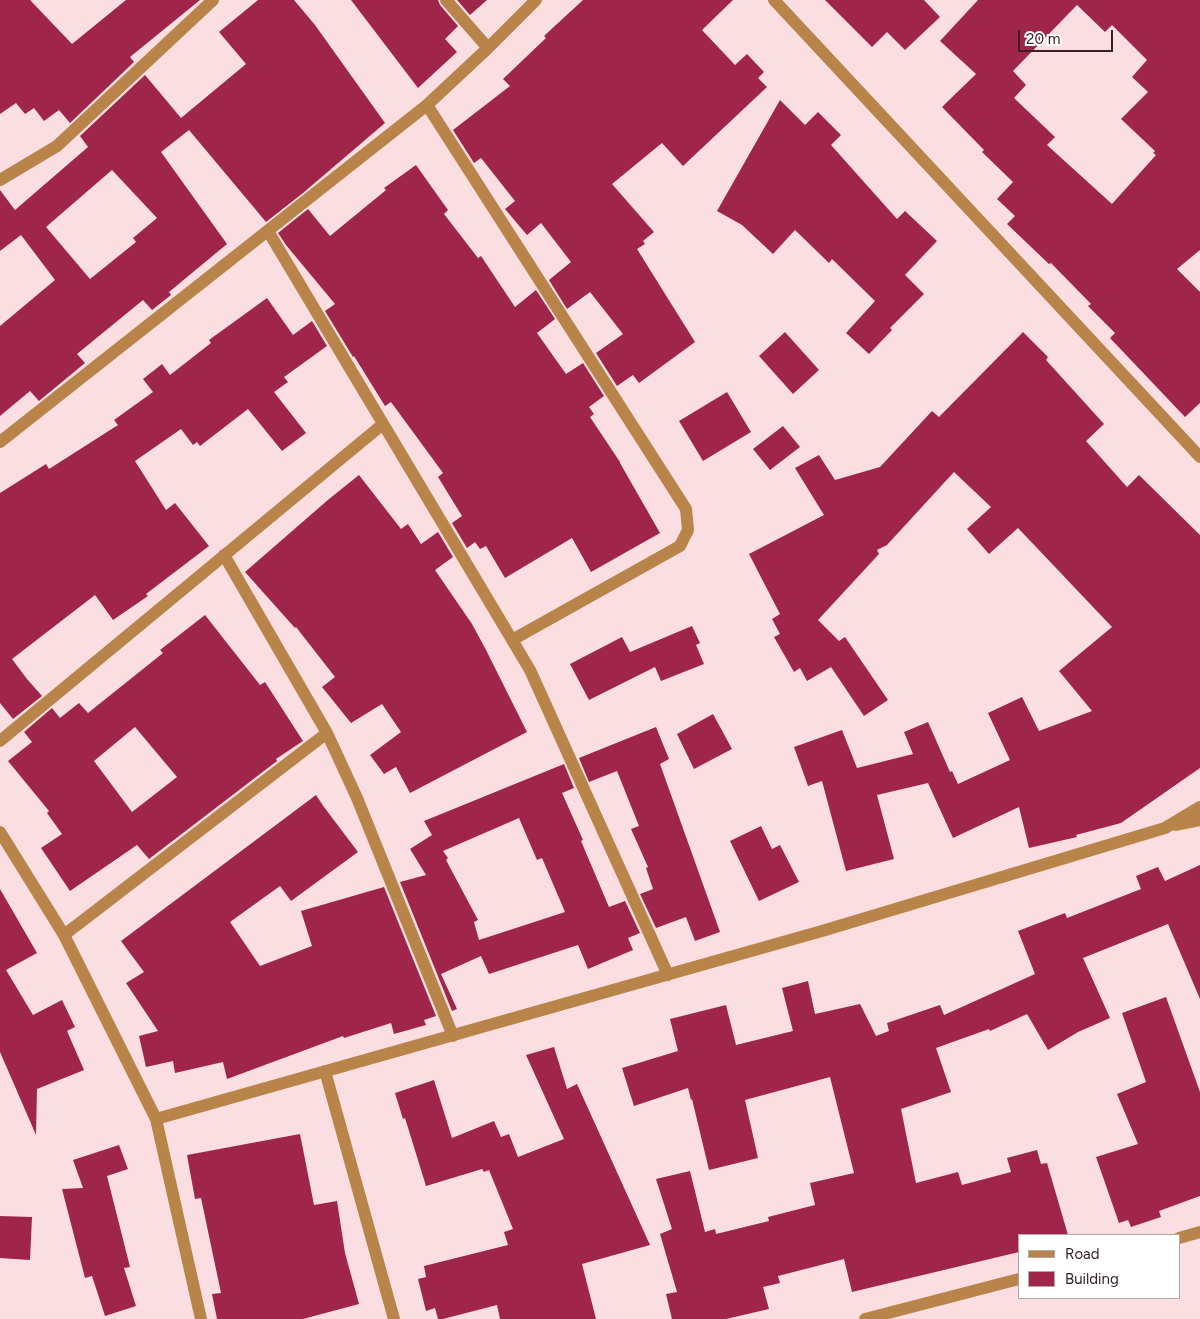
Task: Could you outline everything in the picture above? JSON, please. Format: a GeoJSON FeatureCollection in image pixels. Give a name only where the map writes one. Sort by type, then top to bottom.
{"type":"FeatureCollection","features":[{"type":"Feature","properties":{"kind":"street"},"geometry":{"type":"LineString","coordinates":[[0,180],[57,146],[213,0]]}},
{"type":"Feature","properties":{"kind":"street"},"geometry":{"type":"LineString","coordinates":[[446,0],[488,48]]}},
{"type":"Feature","properties":{"kind":"street"},"geometry":{"type":"LineString","coordinates":[[0,442],[427,105],[536,0]]}},
{"type":"Feature","properties":{"kind":"street"},"geometry":{"type":"LineString","coordinates":[[774,0],[1200,457]]}},
{"type":"Feature","properties":{"kind":"street"},"geometry":{"type":"LineString","coordinates":[[427,105],[686,509],[688,530],[680,546],[512,640]]}},
{"type":"Feature","properties":{"kind":"street"},"geometry":{"type":"LineString","coordinates":[[268,231],[530,670],[668,975]]}},
{"type":"Feature","properties":{"kind":"street"},"geometry":{"type":"LineString","coordinates":[[0,741],[383,424]]}},
{"type":"Feature","properties":{"kind":"street"},"geometry":{"type":"LineString","coordinates":[[224,555],[327,733],[357,798],[452,1036]]}},
{"type":"Feature","properties":{"kind":"street"},"geometry":{"type":"LineString","coordinates":[[64,935],[327,733]]}},
{"type":"Feature","properties":{"kind":"street"},"geometry":{"type":"LineString","coordinates":[[1165,828],[1200,807]]}},
{"type":"Feature","properties":{"kind":"street"},"geometry":{"type":"LineString","coordinates":[[156,1119],[822,931],[1165,828],[1200,820]]}},
{"type":"Feature","properties":{"kind":"street"},"geometry":{"type":"LineString","coordinates":[[0,832],[64,935],[156,1119],[201,1319]]}},
{"type":"Feature","properties":{"kind":"street"},"geometry":{"type":"LineString","coordinates":[[325,1072],[394,1319]]}},
{"type":"Feature","properties":{"kind":"street"},"geometry":{"type":"LineString","coordinates":[[1180,1238],[1200,1232]]}},
{"type":"Feature","properties":{"kind":"street"},"geometry":{"type":"LineString","coordinates":[[865,1319],[1018,1279]]}},
{"type":"Feature","properties":{"kind":"building"},"geometry":{"type":"Polygon","coordinates":[[[0,0],[30,0],[72,44],[126,0],[200,0],[130,57],[134,62],[70,123],[59,110],[44,121],[34,108],[25,114],[16,103],[0,114],[0,0]]]}},
{"type":"Feature","properties":{"kind":"building"},"geometry":{"type":"Polygon","coordinates":[[[258,0],[294,0],[315,25],[385,123],[266,222],[189,130],[161,152],[227,244],[169,292],[171,295],[152,310],[143,300],[77,354],[85,363],[39,401],[30,391],[0,416],[0,326],[55,280],[21,235],[0,251],[0,190],[15,210],[88,147],[80,136],[145,75],[181,118],[246,64],[219,32],[258,0]],[[112,170],[46,227],[90,279],[136,242],[133,238],[157,218],[112,170]]]}},
{"type":"Feature","properties":{"kind":"building"},"geometry":{"type":"Polygon","coordinates":[[[351,0],[438,0],[458,26],[445,39],[457,52],[418,88],[351,0]]]}},
{"type":"Feature","properties":{"kind":"building"},"geometry":{"type":"Polygon","coordinates":[[[457,0],[487,0],[470,15],[457,0]]]}},
{"type":"Feature","properties":{"kind":"building"},"geometry":{"type":"Polygon","coordinates":[[[583,0],[733,0],[702,30],[735,65],[747,54],[764,72],[758,78],[767,87],[683,166],[662,143],[612,184],[654,232],[643,241],[645,244],[637,249],[695,342],[639,383],[633,375],[617,386],[596,353],[623,334],[590,292],[567,309],[549,280],[571,262],[541,223],[527,235],[505,209],[515,201],[481,158],[474,163],[453,130],[510,86],[503,79],[546,38],[544,36],[583,0]]]}},
{"type":"Feature","properties":{"kind":"building"},"geometry":{"type":"Polygon","coordinates":[[[825,0],[924,0],[940,17],[905,50],[887,32],[872,47],[825,0]]]}},
{"type":"Feature","properties":{"kind":"building"},"geometry":{"type":"Polygon","coordinates":[[[978,0],[1200,0],[1200,250],[1177,269],[1200,292],[1200,403],[1185,417],[1110,338],[1115,333],[1088,306],[1091,304],[1051,263],[1049,264],[1007,224],[1015,216],[997,199],[1013,182],[982,152],[984,150],[942,107],[976,74],[940,41],[978,0]],[[1077,5],[1013,71],[1026,85],[1014,98],[1055,137],[1047,145],[1112,204],[1156,155],[1153,153],[1155,151],[1121,119],[1148,92],[1132,77],[1147,60],[1112,25],[1105,32],[1077,5]]]}},
{"type":"Feature","properties":{"kind":"building"},"geometry":{"type":"Polygon","coordinates":[[[780,100],[805,125],[818,112],[841,135],[831,145],[897,219],[905,211],[937,241],[905,275],[924,294],[890,328],[892,330],[869,354],[846,333],[875,301],[832,259],[829,263],[795,230],[773,254],[742,225],[717,211],[780,100]]]}},
{"type":"Feature","properties":{"kind":"building"},"geometry":{"type":"Polygon","coordinates":[[[416,165],[448,210],[444,214],[478,258],[481,256],[515,307],[536,290],[555,319],[537,333],[566,374],[583,363],[604,396],[589,407],[594,414],[590,417],[620,462],[660,533],[591,572],[572,538],[505,578],[486,546],[480,549],[475,542],[467,548],[452,523],[462,516],[438,477],[443,473],[391,402],[385,406],[325,311],[335,304],[278,233],[308,209],[330,236],[386,190],[384,188],[416,165]]]}},
{"type":"Feature","properties":{"kind":"building"},"geometry":{"type":"Polygon","coordinates":[[[267,298],[293,335],[312,321],[327,346],[284,377],[288,382],[274,392],[306,433],[282,451],[248,409],[200,446],[197,442],[193,445],[181,429],[135,461],[166,510],[175,503],[209,546],[146,594],[148,596],[113,620],[95,595],[12,659],[42,696],[13,719],[0,703],[0,493],[46,464],[49,469],[118,425],[114,420],[153,392],[143,379],[162,364],[170,375],[211,343],[209,340],[267,298]]]}},
{"type":"Feature","properties":{"kind":"building"},"geometry":{"type":"Polygon","coordinates":[[[785,332],[819,370],[793,394],[759,356],[785,332]]]}},
{"type":"Feature","properties":{"kind":"building"},"geometry":{"type":"Polygon","coordinates":[[[1023,332],[1048,357],[1046,360],[1104,424],[1086,441],[1127,487],[1139,475],[1200,535],[1200,768],[1121,823],[1076,835],[1077,837],[1029,848],[1019,807],[953,838],[928,783],[877,795],[894,859],[846,871],[822,781],[808,786],[794,747],[842,730],[857,768],[913,754],[904,732],[928,722],[950,772],[952,771],[958,784],[1010,760],[988,713],[1022,697],[1039,731],[1092,711],[1059,671],[1112,627],[1018,528],[989,554],[967,529],[991,507],[954,472],[887,545],[877,550],[879,554],[818,620],[839,641],[845,637],[888,700],[864,716],[831,667],[807,681],[800,668],[794,672],[774,637],[780,634],[772,619],[780,614],[749,554],[824,515],[795,468],[819,455],[835,480],[880,467],[932,411],[939,417],[1023,332]]]}},
{"type":"Feature","properties":{"kind":"building"},"geometry":{"type":"Polygon","coordinates":[[[727,392],[751,432],[703,461],[679,421],[727,392]]]}},
{"type":"Feature","properties":{"kind":"building"},"geometry":{"type":"Polygon","coordinates":[[[783,426],[800,447],[770,470],[753,449],[783,426]]]}},
{"type":"Feature","properties":{"kind":"building"},"geometry":{"type":"Polygon","coordinates":[[[359,475],[401,529],[408,524],[421,544],[438,532],[453,557],[435,570],[472,624],[527,732],[410,793],[396,767],[384,774],[370,755],[401,732],[382,704],[351,723],[322,687],[335,677],[296,627],[245,572],[359,475]]]}},
{"type":"Feature","properties":{"kind":"building"},"geometry":{"type":"Polygon","coordinates":[[[205,615],[260,685],[265,682],[303,741],[276,759],[277,761],[149,859],[137,845],[70,891],[41,848],[62,834],[47,813],[49,811],[8,761],[32,742],[24,732],[52,708],[60,718],[79,703],[88,713],[163,653],[160,650],[205,615]],[[135,727],[94,761],[132,812],[177,777],[135,727]]]}},
{"type":"Feature","properties":{"kind":"building"},"geometry":{"type":"Polygon","coordinates":[[[692,626],[700,643],[696,645],[704,664],[661,681],[655,667],[589,700],[570,664],[622,637],[630,652],[692,626]]]}},
{"type":"Feature","properties":{"kind":"building"},"geometry":{"type":"Polygon","coordinates":[[[713,714],[732,749],[694,769],[677,734],[713,714]]]}},
{"type":"Feature","properties":{"kind":"building"},"geometry":{"type":"Polygon","coordinates":[[[656,727],[669,759],[660,764],[720,932],[695,941],[686,917],[656,928],[640,894],[653,889],[646,868],[648,867],[631,829],[639,826],[617,771],[589,782],[579,758],[656,727]]]}},
{"type":"Feature","properties":{"kind":"building"},"geometry":{"type":"Polygon","coordinates":[[[564,764],[574,788],[562,793],[583,840],[581,841],[609,907],[625,901],[640,933],[628,938],[633,950],[588,969],[578,945],[489,974],[481,956],[441,974],[457,1009],[452,1011],[400,882],[426,875],[410,849],[432,835],[424,821],[564,764]],[[519,818],[443,851],[478,920],[474,922],[479,940],[565,912],[542,858],[537,860],[519,818]]]}},
{"type":"Feature","properties":{"kind":"building"},"geometry":{"type":"Polygon","coordinates":[[[316,795],[358,852],[291,901],[280,886],[230,922],[260,966],[312,946],[301,911],[384,887],[436,1016],[424,1020],[426,1025],[394,1034],[391,1023],[344,1038],[343,1036],[227,1079],[223,1062],[175,1073],[173,1061],[146,1067],[139,1036],[158,1031],[126,983],[144,972],[121,941],[316,795]]]}},
{"type":"Feature","properties":{"kind":"building"},"geometry":{"type":"Polygon","coordinates":[[[761,826],[772,849],[780,845],[799,882],[759,901],[730,841],[761,826]]]}},
{"type":"Feature","properties":{"kind":"building"},"geometry":{"type":"Polygon","coordinates":[[[1200,865],[1200,999],[1168,924],[1083,958],[1110,1018],[1078,1032],[1048,1050],[1027,1014],[990,1031],[989,1029],[936,1048],[951,1092],[901,1109],[916,1183],[958,1172],[962,1185],[1011,1172],[1007,1158],[1037,1150],[1041,1164],[1047,1163],[1068,1234],[1018,1234],[1018,1252],[852,1292],[844,1259],[778,1276],[780,1283],[763,1287],[769,1309],[726,1319],[672,1319],[666,1294],[677,1292],[660,1234],[672,1229],[656,1179],[690,1171],[705,1232],[715,1229],[716,1234],[769,1221],[768,1217],[815,1205],[810,1183],[854,1173],[830,1077],[745,1100],[758,1158],[709,1170],[688,1088],[634,1106],[622,1068],[678,1051],[670,1019],[726,1005],[736,1045],[793,1031],[782,988],[808,981],[815,1014],[860,1004],[876,1036],[889,1031],[887,1023],[940,1005],[944,1015],[1035,974],[1018,931],[1065,913],[1067,918],[1141,889],[1136,876],[1158,867],[1165,881],[1200,865]]]}},
{"type":"Feature","properties":{"kind":"building"},"geometry":{"type":"Polygon","coordinates":[[[0,889],[37,953],[6,970],[33,1015],[62,1000],[75,1027],[67,1031],[84,1070],[37,1089],[36,1135],[0,1052],[0,889]]]}},
{"type":"Feature","properties":{"kind":"building"},"geometry":{"type":"Polygon","coordinates":[[[1166,997],[1200,1092],[1200,1196],[1159,1211],[1161,1217],[1131,1227],[1128,1220],[1119,1223],[1096,1157],[1138,1144],[1117,1094],[1146,1082],[1122,1013],[1166,997]]]}},
{"type":"Feature","properties":{"kind":"building"},"geometry":{"type":"Polygon","coordinates":[[[554,1047],[567,1089],[577,1084],[650,1245],[582,1264],[596,1319],[500,1319],[497,1305],[438,1319],[435,1308],[426,1311],[418,1279],[426,1277],[424,1266],[508,1245],[504,1232],[513,1229],[489,1170],[484,1172],[482,1169],[426,1186],[405,1118],[403,1119],[395,1093],[434,1080],[452,1138],[494,1121],[501,1137],[509,1134],[518,1157],[564,1139],[526,1055],[554,1047]]]}},
{"type":"Feature","properties":{"kind":"building"},"geometry":{"type":"Polygon","coordinates":[[[300,1134],[314,1205],[337,1201],[345,1253],[359,1304],[303,1319],[217,1319],[212,1294],[221,1293],[201,1198],[195,1199],[187,1155],[300,1134]]]}},
{"type":"Feature","properties":{"kind":"building"},"geometry":{"type":"Polygon","coordinates":[[[119,1145],[128,1169],[107,1176],[130,1267],[124,1268],[136,1306],[105,1316],[92,1276],[85,1278],[62,1189],[83,1188],[73,1160],[119,1145]]]}},
{"type":"Feature","properties":{"kind":"building"},"geometry":{"type":"Polygon","coordinates":[[[0,1216],[32,1217],[30,1260],[0,1258],[0,1216]]]}}]}
